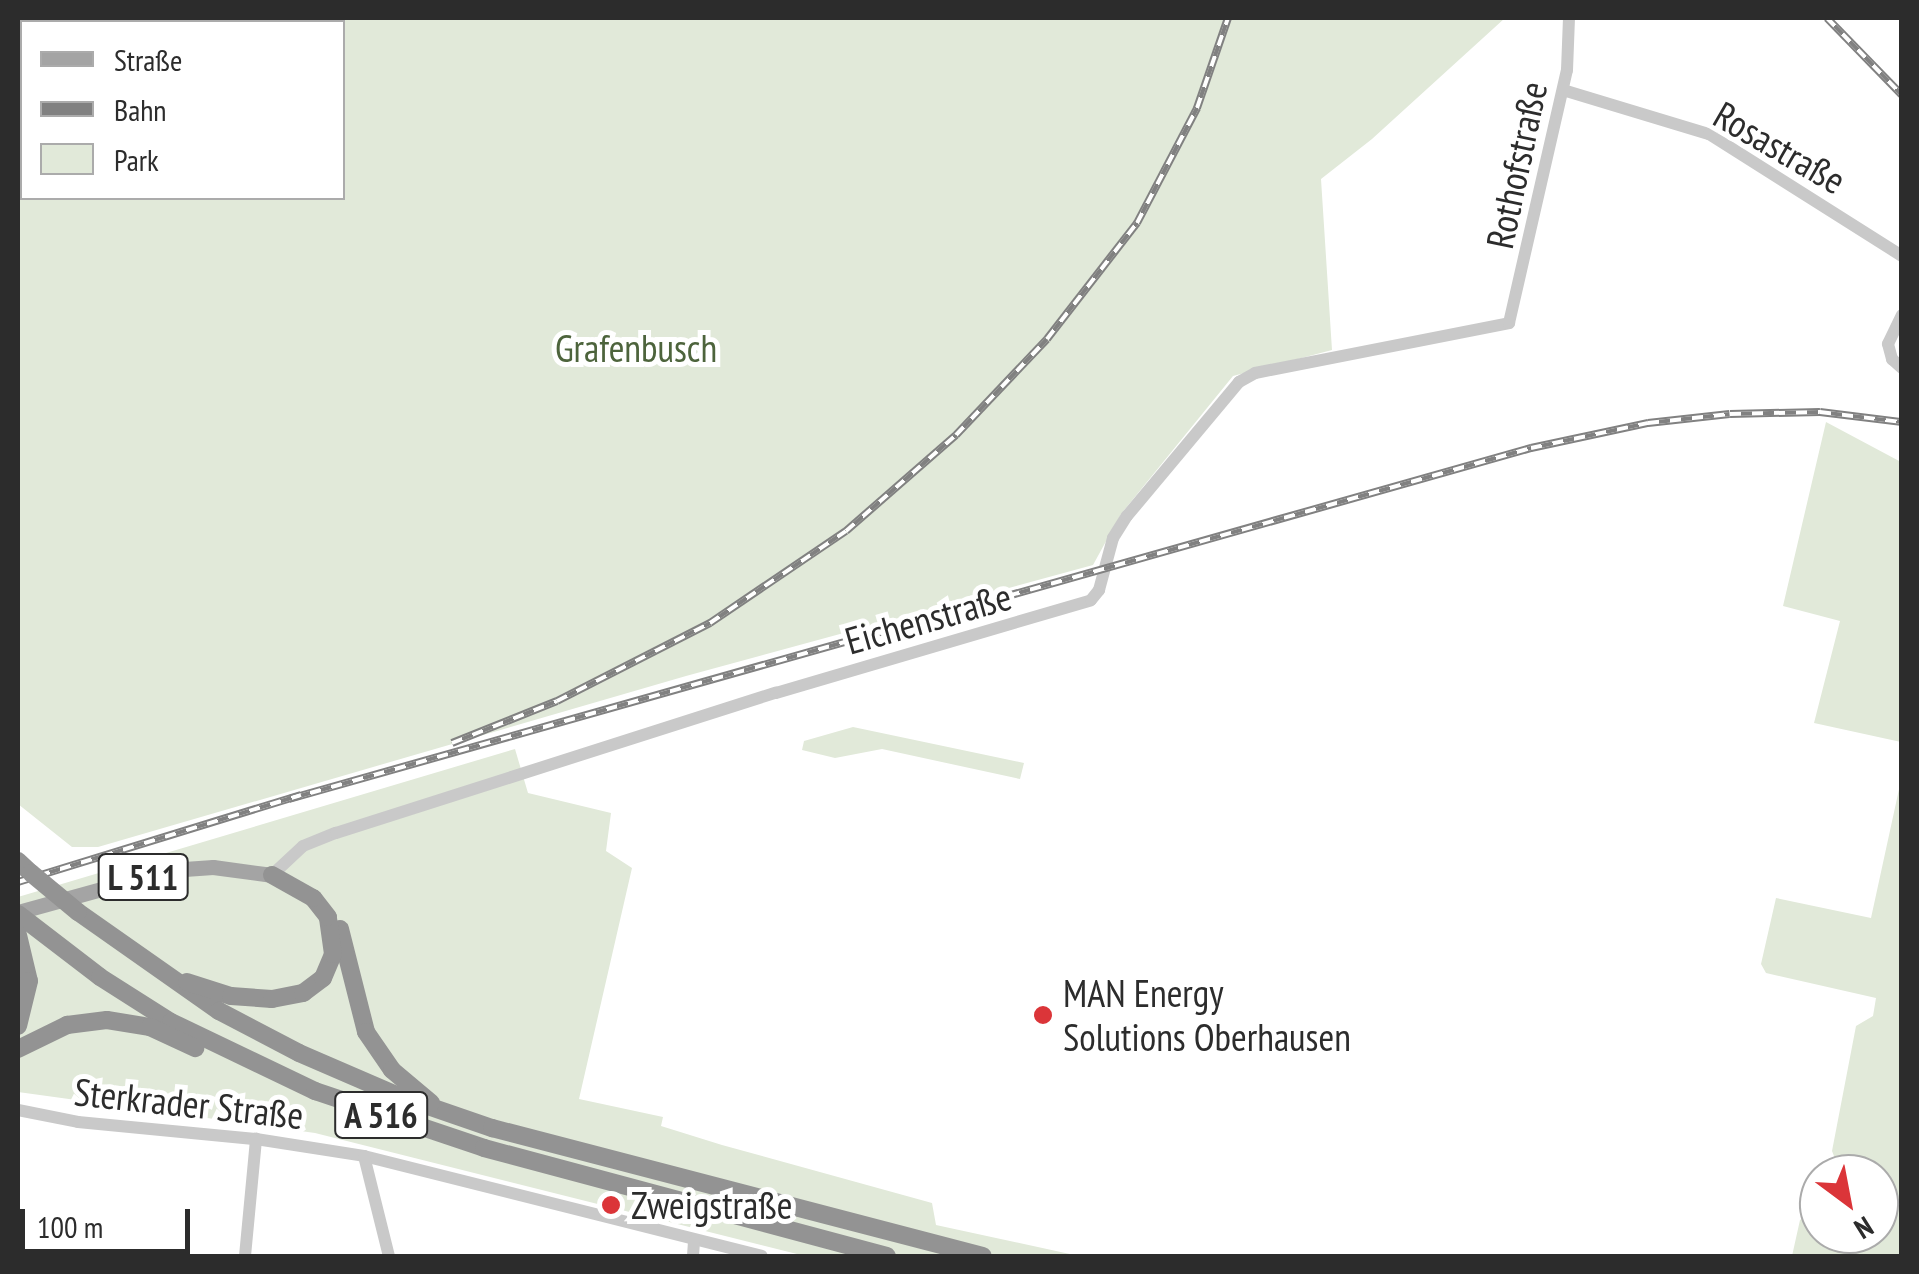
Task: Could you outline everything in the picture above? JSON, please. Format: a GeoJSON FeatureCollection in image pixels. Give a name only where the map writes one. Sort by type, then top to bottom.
{"type":"FeatureCollection","features":[{"type":"Feature","properties":{"kind":"highway"},"geometry":{"type":"LineString","coordinates":[[77,20],[86,18]]}},
{"type":"Feature","properties":{"kind":"highway","name":"A 516"},"geometry":{"type":"LineString","coordinates":[[24,867],[78,912],[219,1012],[298,1053],[438,1110],[831,1218],[946,1256]]}},
{"type":"Feature","properties":{"kind":"highway"},"geometry":{"type":"LineString","coordinates":[[162,972],[246,998],[286,998],[314,986],[332,959],[329,922],[312,898],[272,875]]}},
{"type":"Feature","properties":{"kind":"highway"},"geometry":{"type":"LineString","coordinates":[[272,875],[305,885],[328,904],[340,928],[366,1032],[398,1076],[438,1110]]}},
{"type":"Feature","properties":{"kind":"highway"},"geometry":{"type":"LineString","coordinates":[[18,1026],[29,981],[21,922]]}},
{"type":"Feature","properties":{"kind":"highway","name":"A 516"},"geometry":{"type":"LineString","coordinates":[[21,922],[148,1008],[281,1077],[484,1148],[887,1256]]}},
{"type":"Feature","properties":{"kind":"highway"},"geometry":{"type":"LineString","coordinates":[[18,1049],[67,1024],[119,1020],[150,1026],[250,1073],[281,1077]]}},
{"type":"Feature","properties":{"kind":"highway"},"geometry":{"type":"LineString","coordinates":[[831,1218],[983,1256]]}},
{"type":"Feature","properties":{"kind":"main road","name":"L 511"},"geometry":{"type":"LineString","coordinates":[[21,922],[170,870],[213,867],[272,875]]}},
{"type":"Feature","properties":{"kind":"street","name":"Rothofstraße"},"geometry":{"type":"LineString","coordinates":[[1509,323],[1563,90],[1569,18]]}},
{"type":"Feature","properties":{"kind":"street","name":"Rosastraße"},"geometry":{"type":"LineString","coordinates":[[1563,90],[1709,134],[1902,256]]}},
{"type":"Feature","properties":{"kind":"street"},"geometry":{"type":"LineString","coordinates":[[1902,315],[1888,344],[1892,359],[1902,368]]}},
{"type":"Feature","properties":{"kind":"street","name":"Eichenstraße"},"geometry":{"type":"LineString","coordinates":[[272,875],[303,846],[336,834],[776,693],[1088,602],[1099,590],[1104,560],[1126,516],[1239,382],[1254,373],[1509,323]]}},
{"type":"Feature","properties":{"kind":"street","name":"Sterkrader Straße"},"geometry":{"type":"LineString","coordinates":[[18,1110],[78,1122],[256,1138],[364,1156],[762,1256]]}},
{"type":"Feature","properties":{"kind":"street"},"geometry":{"type":"LineString","coordinates":[[246,1256],[256,1138]]}},
{"type":"Feature","properties":{"kind":"street"},"geometry":{"type":"LineString","coordinates":[[364,1156],[389,1256]]}},
{"type":"Feature","properties":{"kind":"street"},"geometry":{"type":"LineString","coordinates":[[693,1256],[694,1240]]}},
{"type":"Feature","properties":{"kind":"green space","name":"Grafenbusch"},"geometry":{"type":"Polygon","coordinates":[[[1505,18],[1372,139],[1321,179],[1332,350],[1233,376],[1121,514],[1093,565],[686,676],[98,847],[72,847],[18,804],[18,90],[20,200],[345,200],[345,20],[134,20],[1505,18]]]}},
{"type":"Feature","properties":{"kind":"green space"},"geometry":{"type":"Polygon","coordinates":[[[1826,422],[1901,462],[1901,742],[1814,723],[1840,621],[1783,606],[1826,422]]]}},
{"type":"Feature","properties":{"kind":"green space"},"geometry":{"type":"Polygon","coordinates":[[[853,727],[1024,763],[1020,779],[882,749],[835,758],[802,750],[804,741],[853,727]]]}},
{"type":"Feature","properties":{"kind":"green space"},"geometry":{"type":"Polygon","coordinates":[[[515,749],[528,793],[611,813],[606,851],[632,868],[579,1099],[663,1117],[661,1126],[932,1203],[936,1225],[1079,1256],[805,1256],[315,1133],[18,1092],[18,897],[515,749]]]}},
{"type":"Feature","properties":{"kind":"green space"},"geometry":{"type":"Polygon","coordinates":[[[1901,780],[1901,1256],[1792,1256],[1799,1224],[1799,1254],[1899,1254],[1899,1154],[1832,1151],[1856,1026],[1873,1016],[1876,998],[1766,973],[1761,964],[1776,898],[1871,918],[1901,780]]]}},
{"type":"Feature","properties":{"kind":"railway"},"geometry":{"type":"LineString","coordinates":[[452,743],[557,701],[710,623],[846,531],[956,435],[1047,339],[1137,223],[1197,108],[1228,18]]}},
{"type":"Feature","properties":{"kind":"railway"},"geometry":{"type":"LineString","coordinates":[[1827,18],[1902,95]]}},
{"type":"Feature","properties":{"kind":"railway"},"geometry":{"type":"LineString","coordinates":[[289,799],[1531,448],[1648,423],[1730,414],[1820,412],[1902,422]]}},
{"type":"Feature","properties":{"kind":"railway"},"geometry":{"type":"LineString","coordinates":[[18,882],[301,795]]}},
{"type":"Feature","properties":{"kind":"place","name":"MAN Energy Solutions Oberhausen"},"geometry":{"type":"Point","coordinates":[1043,1015]}},
{"type":"Feature","properties":{"kind":"place","name":"Zweigstraße"},"geometry":{"type":"Point","coordinates":[611,1205]}}]}
